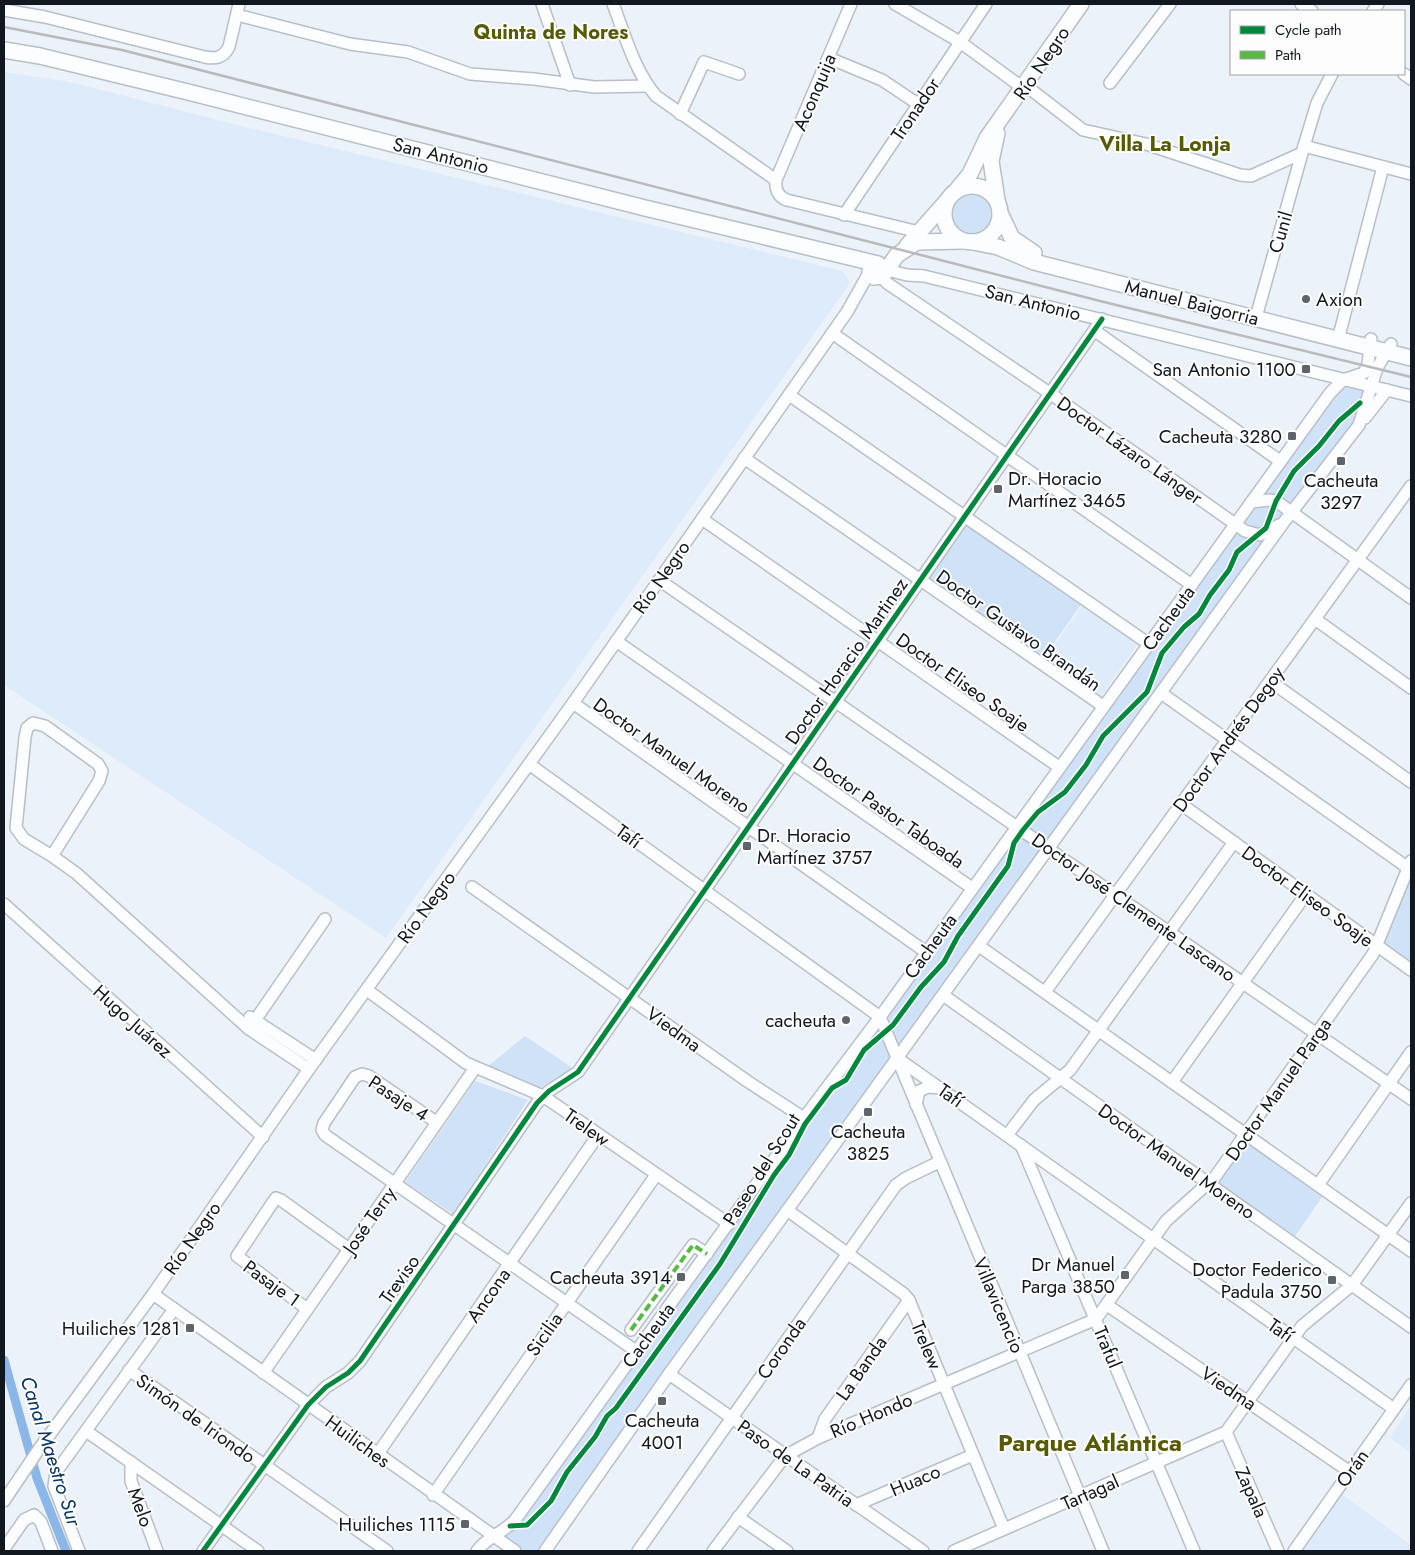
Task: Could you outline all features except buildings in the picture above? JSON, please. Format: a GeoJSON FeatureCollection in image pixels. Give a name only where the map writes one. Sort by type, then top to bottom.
{"type":"FeatureCollection","features":[{"type":"Feature","properties":{"kind":"main road","name":"Río Negro"},"geometry":{"type":"LineString","coordinates":[[885,266],[919,232],[970,174],[985,142],[1001,122],[1081,4]]}},
{"type":"Feature","properties":{"kind":"main road","name":"San Antonio"},"geometry":{"type":"LineString","coordinates":[[4,50],[40,56],[188,92],[645,208],[885,266]]}},
{"type":"Feature","properties":{"kind":"main road","name":"San Antonio"},"geometry":{"type":"LineString","coordinates":[[4,57],[57,68],[885,266]]}},
{"type":"Feature","properties":{"kind":"main road","name":"Río Negro"},"geometry":{"type":"LineString","coordinates":[[998,207],[991,161],[1001,122]]}},
{"type":"Feature","properties":{"kind":"main road"},"geometry":{"type":"LineString","coordinates":[[885,266],[923,241],[969,242],[990,235],[998,226],[998,207],[989,191],[978,186],[966,186],[951,196],[944,210],[947,226],[958,238],[969,242]]}},
{"type":"Feature","properties":{"kind":"main road","name":"Manuel Baigorria"},"geometry":{"type":"LineString","coordinates":[[998,207],[1012,238],[1022,247],[1038,254],[1258,310],[1340,332],[1370,343]]}},
{"type":"Feature","properties":{"kind":"main road","name":"Manuel Baigorria"},"geometry":{"type":"LineString","coordinates":[[969,242],[998,247],[1034,262],[1390,348],[1411,349]]}},
{"type":"Feature","properties":{"kind":"main road","name":"Manuel Baigorria"},"geometry":{"type":"LineString","coordinates":[[1390,348],[1411,358]]}},
{"type":"Feature","properties":{"kind":"street"},"geometry":{"type":"LineString","coordinates":[[542,4],[570,85]]}},
{"type":"Feature","properties":{"kind":"street"},"geometry":{"type":"LineString","coordinates":[[613,4],[636,64],[656,96],[776,180],[777,192],[781,198],[919,232]]}},
{"type":"Feature","properties":{"kind":"street","name":"Aconquija"},"geometry":{"type":"LineString","coordinates":[[776,180],[851,4]]}},
{"type":"Feature","properties":{"kind":"street"},"geometry":{"type":"LineString","coordinates":[[895,4],[960,42],[1083,130],[1146,144],[1240,175],[1251,176],[1303,150],[1383,166],[1411,174]]}},
{"type":"Feature","properties":{"kind":"street","name":"Tronador"},"geometry":{"type":"LineString","coordinates":[[844,215],[986,4]]}},
{"type":"Feature","properties":{"kind":"street"},"geometry":{"type":"LineString","coordinates":[[1110,83],[1170,4]]}},
{"type":"Feature","properties":{"kind":"street"},"geometry":{"type":"LineString","coordinates":[[4,10],[218,58],[226,53],[238,9],[350,44],[408,52],[470,74],[534,79],[570,85],[648,86]]}},
{"type":"Feature","properties":{"kind":"street"},"geometry":{"type":"LineString","coordinates":[[828,58],[882,80],[918,104]]}},
{"type":"Feature","properties":{"kind":"street"},"geometry":{"type":"LineString","coordinates":[[680,114],[704,62],[739,74]]}},
{"type":"Feature","properties":{"kind":"street","name":"Cunil"},"geometry":{"type":"LineString","coordinates":[[1258,310],[1317,104],[1332,75]]}},
{"type":"Feature","properties":{"kind":"street"},"geometry":{"type":"LineString","coordinates":[[1340,332],[1383,166]]}},
{"type":"Feature","properties":{"kind":"street","name":"Río Negro"},"geometry":{"type":"LineString","coordinates":[[4,1500],[39,1448],[153,1294],[313,1065],[573,703],[832,333],[885,266]]}},
{"type":"Feature","properties":{"kind":"street","name":"San Antonio"},"geometry":{"type":"LineString","coordinates":[[885,266],[906,275],[924,276],[1411,396]]}},
{"type":"Feature","properties":{"kind":"street","name":"Doctor Lázaro Lánger"},"geometry":{"type":"LineString","coordinates":[[885,266],[887,282],[1051,394],[1245,531],[1260,534],[1288,517]]}},
{"type":"Feature","properties":{"kind":"street","name":"Doctor Horacio Martinez"},"geometry":{"type":"LineString","coordinates":[[615,1021],[704,890],[1102,319]]}},
{"type":"Feature","properties":{"kind":"street"},"geometry":{"type":"LineString","coordinates":[[1095,331],[1280,461]]}},
{"type":"Feature","properties":{"kind":"street"},"geometry":{"type":"LineString","coordinates":[[832,333],[1192,585]]}},
{"type":"Feature","properties":{"kind":"street","name":"Cacheuta"},"geometry":{"type":"LineString","coordinates":[[477,1551],[486,1540],[495,1537],[515,1520],[1330,393],[1344,380],[1364,373],[1368,364],[1370,343]]}},
{"type":"Feature","properties":{"kind":"street","name":"Cacheuta"},"geometry":{"type":"LineString","coordinates":[[545,1551],[787,1210],[1288,517],[1359,425],[1377,368],[1390,348]]}},
{"type":"Feature","properties":{"kind":"street"},"geometry":{"type":"LineString","coordinates":[[1359,425],[1387,390]]}},
{"type":"Feature","properties":{"kind":"street"},"geometry":{"type":"LineString","coordinates":[[790,395],[1149,644]]}},
{"type":"Feature","properties":{"kind":"street","name":"Doctor Gustavo Brandán"},"geometry":{"type":"LineString","coordinates":[[744,458],[1103,706]]}},
{"type":"Feature","properties":{"kind":"street","name":"Doctor Andrés Degoy"},"geometry":{"type":"LineString","coordinates":[[1045,992],[1411,486]]}},
{"type":"Feature","properties":{"kind":"street"},"geometry":{"type":"LineString","coordinates":[[1251,502],[1272,500],[1288,517],[1358,560],[1411,598]]}},
{"type":"Feature","properties":{"kind":"street","name":"Doctor Eliseo Soaje"},"geometry":{"type":"LineString","coordinates":[[702,519],[1059,767]]}},
{"type":"Feature","properties":{"kind":"street","name":"Doctor José Clemente Lascano"},"geometry":{"type":"LineString","coordinates":[[659,580],[1243,981],[1411,1099]]}},
{"type":"Feature","properties":{"kind":"street"},"geometry":{"type":"LineString","coordinates":[[1314,619],[1411,688]]}},
{"type":"Feature","properties":{"kind":"street","name":"Doctor Pastor Taboada"},"geometry":{"type":"LineString","coordinates":[[616,641],[972,888]]}},
{"type":"Feature","properties":{"kind":"street"},"geometry":{"type":"LineString","coordinates":[[1270,681],[1411,782]]}},
{"type":"Feature","properties":{"kind":"street"},"geometry":{"type":"LineString","coordinates":[[1161,694],[1410,866]]}},
{"type":"Feature","properties":{"kind":"street","name":"Doctor Manuel Moreno"},"geometry":{"type":"LineString","coordinates":[[573,703],[926,952]]}},
{"type":"Feature","properties":{"kind":"street"},"geometry":{"type":"LineString","coordinates":[[52,856],[99,781],[102,771],[98,764],[45,726],[33,723],[27,728],[25,737],[16,828],[24,839],[76,873],[230,1010],[313,1065]]}},
{"type":"Feature","properties":{"kind":"street","name":"Tafí"},"geometry":{"type":"LineString","coordinates":[[529,764],[880,1017]]}},
{"type":"Feature","properties":{"kind":"street","name":"Doctor Eliseo Soaje"},"geometry":{"type":"LineString","coordinates":[[1181,804],[1411,970]]}},
{"type":"Feature","properties":{"kind":"street"},"geometry":{"type":"LineString","coordinates":[[1008,1134],[1034,1100],[1070,1070],[1234,842]]}},
{"type":"Feature","properties":{"kind":"street","name":"Doctor Manuel Parga"},"geometry":{"type":"LineString","coordinates":[[1096,1320],[1153,1238],[1176,1211],[1209,1183],[1246,1134],[1378,945],[1410,866]]}},
{"type":"Feature","properties":{"kind":"street","name":"Viedma"},"geometry":{"type":"LineString","coordinates":[[472,887],[804,1118]]}},
{"type":"Feature","properties":{"kind":"street"},"geometry":{"type":"LineString","coordinates":[[1172,1082],[1306,894]]}},
{"type":"Feature","properties":{"kind":"street","name":"Hugo Juárez"},"geometry":{"type":"LineString","coordinates":[[4,904],[263,1137]]}},
{"type":"Feature","properties":{"kind":"street"},"geometry":{"type":"LineString","coordinates":[[252,1024],[325,919]]}},
{"type":"Feature","properties":{"kind":"street"},"geometry":{"type":"LineString","coordinates":[[979,946],[1411,1251]]}},
{"type":"Feature","properties":{"kind":"street","name":"Trelew"},"geometry":{"type":"LineString","coordinates":[[367,990],[475,1068],[543,1096],[598,1136],[729,1224]]}},
{"type":"Feature","properties":{"kind":"street","name":"Doctor Manuel Moreno"},"geometry":{"type":"LineString","coordinates":[[943,995],[1411,1327]]}},
{"type":"Feature","properties":{"kind":"street"},"geometry":{"type":"LineString","coordinates":[[880,1017],[897,1058]]}},
{"type":"Feature","properties":{"kind":"street","name":"Treviso"},"geometry":{"type":"LineString","coordinates":[[203,1551],[308,1405],[326,1387],[348,1373],[360,1360],[543,1096],[578,1072],[615,1021]]}},
{"type":"Feature","properties":{"kind":"street"},"geometry":{"type":"LineString","coordinates":[[1318,1185],[1411,1052]]}},
{"type":"Feature","properties":{"kind":"street","name":"Tafí"},"geometry":{"type":"LineString","coordinates":[[897,1058],[1008,1134],[1394,1408]]}},
{"type":"Feature","properties":{"kind":"street","name":"Villavicencio"},"geometry":{"type":"LineString","coordinates":[[897,1058],[1102,1551]]}},
{"type":"Feature","properties":{"kind":"street","name":"José Terry"},"geometry":{"type":"LineString","coordinates":[[263,1373],[475,1068]]}},
{"type":"Feature","properties":{"kind":"street","name":"Pasaje 4"},"geometry":{"type":"LineString","coordinates":[[395,1183],[325,1135],[322,1130],[324,1123],[355,1077],[362,1074],[369,1076],[436,1122]]}},
{"type":"Feature","properties":{"kind":"street"},"geometry":{"type":"LineString","coordinates":[[916,1105],[920,1091],[925,1088],[941,1088]]}},
{"type":"Feature","properties":{"kind":"street","name":"Ancona"},"geometry":{"type":"LineString","coordinates":[[377,1454],[598,1136]]}},
{"type":"Feature","properties":{"kind":"street","name":"Traful"},"geometry":{"type":"LineString","coordinates":[[1020,1144],[1194,1551]]}},
{"type":"Feature","properties":{"kind":"street","name":"Coronda"},"geometry":{"type":"LineString","coordinates":[[638,1551],[900,1181],[939,1162]]}},
{"type":"Feature","properties":{"kind":"street","name":"Sicilia"},"geometry":{"type":"LineString","coordinates":[[433,1494],[656,1175]]}},
{"type":"Feature","properties":{"kind":"street"},"geometry":{"type":"LineString","coordinates":[[395,1183],[454,1226],[636,1351]]}},
{"type":"Feature","properties":{"kind":"street","name":"Pasaje 1"},"geometry":{"type":"LineString","coordinates":[[307,1309],[237,1256],[276,1198],[349,1249]]}},
{"type":"Feature","properties":{"kind":"street"},"geometry":{"type":"LineString","coordinates":[[1226,1432],[1293,1338],[1308,1320],[1352,1285],[1411,1203]]}},
{"type":"Feature","properties":{"kind":"street","name":"Trelew"},"geometry":{"type":"LineString","coordinates":[[787,1210],[904,1294],[909,1300],[1004,1529]]}},
{"type":"Feature","properties":{"kind":"street"},"geometry":{"type":"LineString","coordinates":[[631,1330],[693,1245],[707,1254]]}},
{"type":"Feature","properties":{"kind":"street","name":"Huiliches"},"geometry":{"type":"LineString","coordinates":[[153,1294],[515,1551]]}},
{"type":"Feature","properties":{"kind":"street","name":"La Banda"},"geometry":{"type":"LineString","coordinates":[[818,1438],[825,1419],[909,1300]]}},
{"type":"Feature","properties":{"kind":"street","name":"Viedma"},"geometry":{"type":"LineString","coordinates":[[1107,1306],[1350,1472]]}},
{"type":"Feature","properties":{"kind":"street"},"geometry":{"type":"LineString","coordinates":[[79,1551],[54,1479],[129,1370],[174,1309]]}},
{"type":"Feature","properties":{"kind":"street","name":"Río Hondo"},"geometry":{"type":"LineString","coordinates":[[785,1456],[818,1438],[1096,1320]]}},
{"type":"Feature","properties":{"kind":"street","name":"Simón de Iriondo"},"geometry":{"type":"LineString","coordinates":[[129,1370],[387,1551]]}},
{"type":"Feature","properties":{"kind":"street","name":"Paso de La Patria"},"geometry":{"type":"LineString","coordinates":[[669,1374],[923,1551]]}},
{"type":"Feature","properties":{"kind":"street","name":"Orán"},"geometry":{"type":"LineString","coordinates":[[1294,1551],[1411,1385]]}},
{"type":"Feature","properties":{"kind":"street"},"geometry":{"type":"LineString","coordinates":[[86,1431],[258,1551]]}},
{"type":"Feature","properties":{"kind":"street","name":"Tartagal"},"geometry":{"type":"LineString","coordinates":[[954,1551],[1226,1432]]}},
{"type":"Feature","properties":{"kind":"street","name":"Zapala"},"geometry":{"type":"LineString","coordinates":[[1226,1432],[1278,1551]]}},
{"type":"Feature","properties":{"kind":"street","name":"Huaco"},"geometry":{"type":"LineString","coordinates":[[856,1505],[973,1455]]}},
{"type":"Feature","properties":{"kind":"street"},"geometry":{"type":"LineString","coordinates":[[713,1551],[785,1456]]}},
{"type":"Feature","properties":{"kind":"street","name":"Melo"},"geometry":{"type":"LineString","coordinates":[[131,1462],[131,1482],[157,1551]]}},
{"type":"Feature","properties":{"kind":"street"},"geometry":{"type":"LineString","coordinates":[[4,1549],[29,1516],[34,1515],[41,1522],[52,1551]]}},
{"type":"Feature","properties":{"kind":"street"},"geometry":{"type":"LineString","coordinates":[[738,1517],[787,1551]]}},
{"type":"Feature","properties":{"kind":"shaded area"},"geometry":{"type":"Polygon","coordinates":[[[4,72],[71,82],[237,125],[843,271],[850,283],[386,938],[4,685],[4,72]]]}},
{"type":"Feature","properties":{"kind":"shaded area"},"geometry":{"type":"Polygon","coordinates":[[[976,194],[983,197],[989,203],[992,214],[991,222],[983,231],[976,234],[968,234],[961,231],[953,222],[952,210],[955,203],[964,195],[976,194]]]}},
{"type":"Feature","properties":{"kind":"shaded area"},"geometry":{"type":"Polygon","coordinates":[[[1343,380],[1372,387],[1362,416],[545,1551],[515,1551],[495,1537],[503,1531],[1343,380]]]}},
{"type":"Feature","properties":{"kind":"shaded area"},"geometry":{"type":"Polygon","coordinates":[[[967,522],[1082,603],[1042,660],[927,580],[967,522]]]}},
{"type":"Feature","properties":{"kind":"shaded area"},"geometry":{"type":"Polygon","coordinates":[[[1084,603],[1139,642],[1100,698],[1045,659],[1084,603]]]}},
{"type":"Feature","properties":{"kind":"shaded area"},"geometry":{"type":"Polygon","coordinates":[[[1411,877],[1411,963],[1384,944],[1411,877]]]}},
{"type":"Feature","properties":{"kind":"shaded area"},"geometry":{"type":"Polygon","coordinates":[[[525,1036],[574,1069],[540,1088],[487,1067],[525,1036]]]}},
{"type":"Feature","properties":{"kind":"shaded area"},"geometry":{"type":"Polygon","coordinates":[[[475,1081],[528,1100],[453,1214],[405,1182],[475,1081]]]}},
{"type":"Feature","properties":{"kind":"shaded area"},"geometry":{"type":"Polygon","coordinates":[[[1247,1138],[1324,1194],[1294,1238],[1215,1184],[1247,1138]]]}},
{"type":"Feature","properties":{"kind":"shaded area"},"geometry":{"type":"Polygon","coordinates":[[[1411,1405],[1411,1453],[1390,1438],[1411,1405]]]}},
{"type":"Feature","properties":{"kind":"shaded area"},"geometry":{"type":"Polygon","coordinates":[[[1340,1493],[1411,1545],[1411,1551],[1301,1551],[1298,1549],[1340,1493]]]}},
{"type":"Feature","properties":{"kind":"waterway","name":"Canal Maestro Sur"},"geometry":{"type":"LineString","coordinates":[[4,1360],[37,1478],[66,1551]]}},
{"type":"Feature","properties":{"kind":"railway"},"geometry":{"type":"LineString","coordinates":[[4,27],[122,50],[1104,302],[1411,377]]}},
{"type":"Feature","properties":{"kind":"marked path"},"geometry":{"type":"LineString","coordinates":[[631,1330],[693,1245],[707,1254]]}},
{"type":"Feature","properties":{"kind":"cycle path"},"geometry":{"type":"LineString","coordinates":[[203,1551],[308,1405],[326,1387],[348,1373],[360,1361],[537,1103],[549,1091],[578,1072],[1102,319]]}},
{"type":"Feature","properties":{"kind":"cycle path","name":"Paseo del Scout"},"geometry":{"type":"LineString","coordinates":[[510,1526],[527,1525],[551,1501],[567,1472],[595,1437],[607,1416],[616,1408],[720,1264],[774,1175],[789,1155],[805,1124],[832,1088],[846,1080],[864,1050],[893,1025],[921,987],[944,962],[958,936],[1008,866],[1014,843],[1023,830],[1038,812],[1065,792],[1086,765],[1103,736],[1147,692],[1162,653],[1184,627],[1199,614],[1210,595],[1229,570],[1237,552],[1266,528],[1276,501],[1294,471],[1319,446],[1339,421],[1360,403]]}},
{"type":"Feature","properties":{"kind":"place","name":"Axion"},"geometry":{"type":"Point","coordinates":[1306,299]}},
{"type":"Feature","properties":{"kind":"place","name":"San Antonio 1100"},"geometry":{"type":"Point","coordinates":[1306,369]}},
{"type":"Feature","properties":{"kind":"place","name":"Cacheuta 3280"},"geometry":{"type":"Point","coordinates":[1292,436]}},
{"type":"Feature","properties":{"kind":"place","name":"Cacheuta 3297"},"geometry":{"type":"Point","coordinates":[1341,461]}},
{"type":"Feature","properties":{"kind":"place","name":"Dr. Horacio Martínez 3465"},"geometry":{"type":"Point","coordinates":[998,489]}},
{"type":"Feature","properties":{"kind":"place","name":"Dr. Horacio Martínez 3757"},"geometry":{"type":"Point","coordinates":[747,846]}},
{"type":"Feature","properties":{"kind":"place","name":"cacheuta"},"geometry":{"type":"Point","coordinates":[846,1020]}},
{"type":"Feature","properties":{"kind":"place","name":"Cacheuta 3825"},"geometry":{"type":"Point","coordinates":[868,1112]}},
{"type":"Feature","properties":{"kind":"place","name":"Dr Manuel Parga 3850"},"geometry":{"type":"Point","coordinates":[1125,1275]}},
{"type":"Feature","properties":{"kind":"place","name":"Cacheuta 3914"},"geometry":{"type":"Point","coordinates":[681,1277]}},
{"type":"Feature","properties":{"kind":"place","name":"Doctor Federico Padula 3750"},"geometry":{"type":"Point","coordinates":[1332,1280]}},
{"type":"Feature","properties":{"kind":"place","name":"Huiliches 1281"},"geometry":{"type":"Point","coordinates":[190,1328]}},
{"type":"Feature","properties":{"kind":"place","name":"Cacheuta 4001"},"geometry":{"type":"Point","coordinates":[662,1401]}},
{"type":"Feature","properties":{"kind":"place","name":"Huiliches 1115"},"geometry":{"type":"Point","coordinates":[465,1524]}},
{"type":"Feature","properties":{"kind":"district","name":"Quinta de Nores"},"geometry":{"type":"Point","coordinates":[551,32]}},
{"type":"Feature","properties":{"kind":"district","name":"Villa La Lonja"},"geometry":{"type":"Point","coordinates":[1165,144]}},
{"type":"Feature","properties":{"kind":"district","name":"Parque Atlántica"},"geometry":{"type":"Point","coordinates":[1090,1443]}}]}
